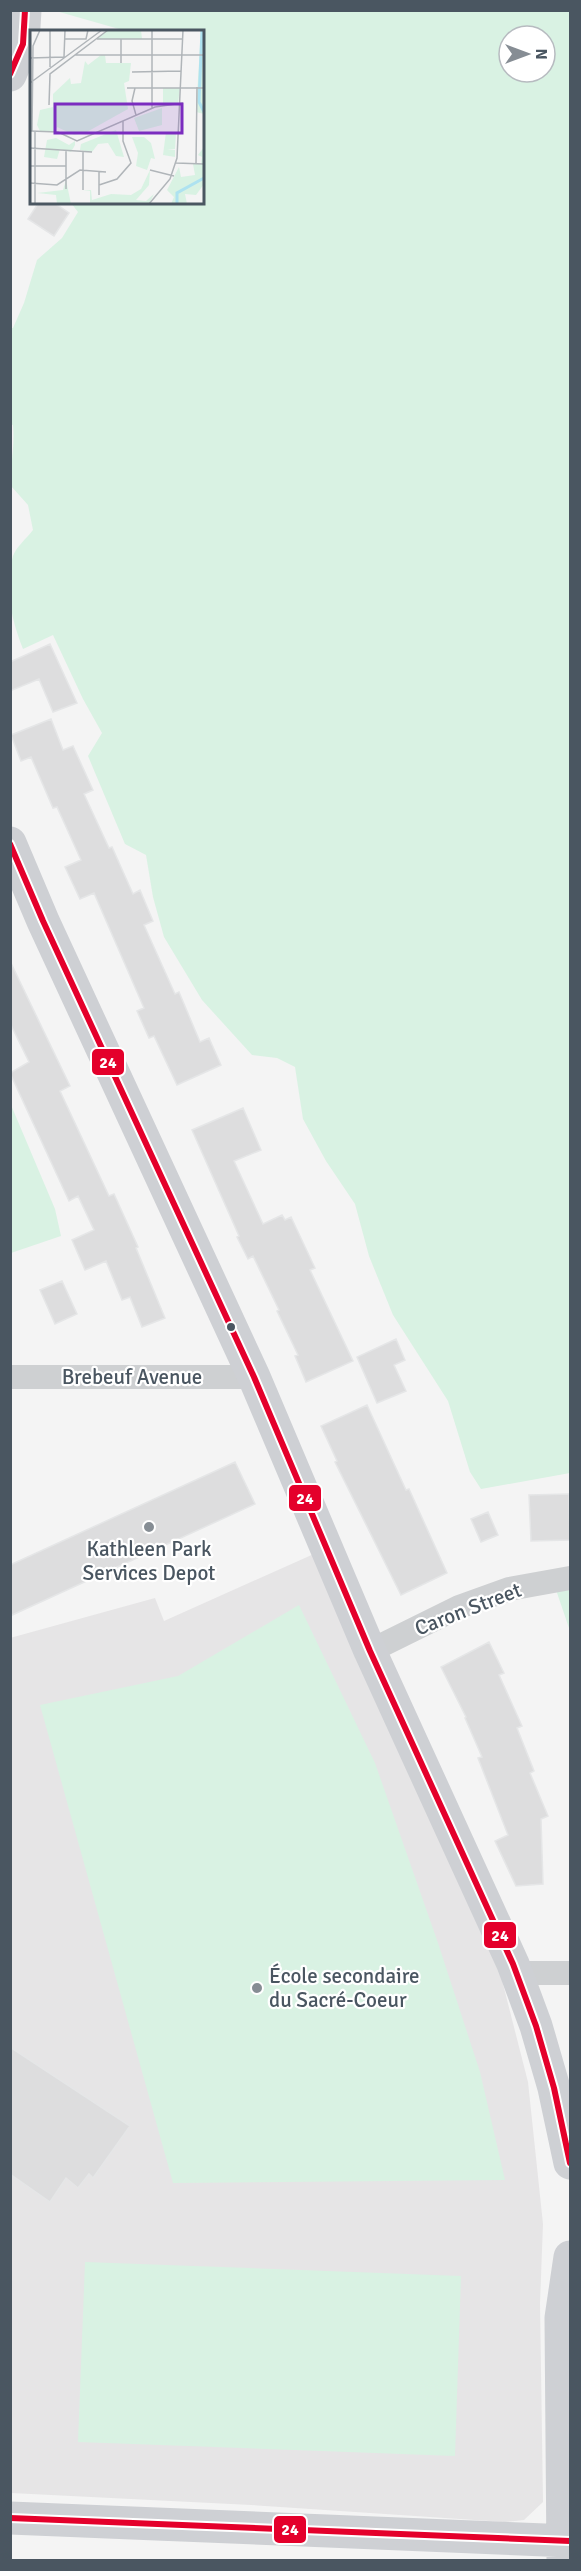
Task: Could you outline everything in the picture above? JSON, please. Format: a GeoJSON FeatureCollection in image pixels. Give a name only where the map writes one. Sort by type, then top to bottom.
{"type":"FeatureCollection","features":[{"type":"Feature","properties":{"kind":"street"},"geometry":{"type":"LineString","coordinates":[[10,75],[22,44],[25,10]]}},
{"type":"Feature","properties":{"kind":"street"},"geometry":{"type":"LineString","coordinates":[[10,843],[43,921],[254,1377],[370,1651],[517,1973],[536,2026],[554,2088],[570,2163]]}},
{"type":"Feature","properties":{"kind":"street","name":"Brebeuf Avenue"},"geometry":{"type":"LineString","coordinates":[[10,1377],[254,1377]]}},
{"type":"Feature","properties":{"kind":"street","name":"Caron Street"},"geometry":{"type":"LineString","coordinates":[[370,1651],[459,1607],[509,1589],[570,1578]]}},
{"type":"Feature","properties":{"kind":"street"},"geometry":{"type":"LineString","coordinates":[[517,1973],[570,1973]]}},
{"type":"Feature","properties":{"kind":"street"},"geometry":{"type":"LineString","coordinates":[[10,2517],[566,2547],[561,2318],[570,2257]]}},
{"type":"Feature","properties":{"kind":"shaded area","name":"École secondaire du Sacré-Coeur"},"geometry":{"type":"Polygon","coordinates":[[[325,1549],[480,1894],[528,2082],[543,2224],[540,2303],[543,2502],[524,2520],[505,2522],[251,2505],[11,2493],[10,1638],[155,1598],[164,1621],[325,1549]]]}},
{"type":"Feature","properties":{"kind":"green space"},"geometry":{"type":"Polygon","coordinates":[[[56,11],[570,11],[570,1473],[481,1489],[470,1472],[448,1401],[393,1315],[369,1256],[355,1204],[326,1161],[303,1119],[295,1067],[277,1058],[252,1055],[202,1000],[164,937],[153,897],[146,855],[125,844],[88,756],[102,733],[53,635],[23,649],[15,627],[9,591],[10,567],[14,553],[33,530],[28,505],[11,486],[13,425],[10,424],[11,328],[24,303],[37,260],[62,238],[78,212],[72,204],[204,204],[204,30],[119,30],[56,11]]]}},
{"type":"Feature","properties":{"kind":"green space"},"geometry":{"type":"Polygon","coordinates":[[[11,1105],[55,1209],[61,1236],[11,1253],[11,1105]]]}},
{"type":"Feature","properties":{"kind":"green space"},"geometry":{"type":"Polygon","coordinates":[[[570,1581],[570,1631],[554,1584],[570,1581]]]}},
{"type":"Feature","properties":{"kind":"green space"},"geometry":{"type":"Polygon","coordinates":[[[299,1605],[375,1763],[480,2072],[505,2180],[173,2183],[40,1705],[178,1676],[299,1605]]]}},
{"type":"Feature","properties":{"kind":"green space"},"geometry":{"type":"Polygon","coordinates":[[[85,2262],[461,2276],[455,2456],[78,2442],[85,2262]]]}},
{"type":"Feature","properties":{"kind":"building"},"geometry":{"type":"Polygon","coordinates":[[[38,204],[56,204],[69,213],[54,236],[28,219],[38,204]]]}},
{"type":"Feature","properties":{"kind":"building"},"geometry":{"type":"Polygon","coordinates":[[[50,644],[77,703],[53,712],[39,679],[10,691],[10,662],[50,644]]]}},
{"type":"Feature","properties":{"kind":"building"},"geometry":{"type":"Polygon","coordinates":[[[51,719],[63,750],[73,746],[93,790],[84,794],[109,848],[112,847],[133,894],[140,890],[153,921],[144,925],[175,994],[179,992],[200,1042],[209,1038],[221,1065],[177,1085],[154,1036],[149,1038],[137,1011],[144,1008],[94,893],[80,899],[65,867],[81,860],[57,807],[53,808],[31,757],[21,761],[11,735],[51,719]]]}},
{"type":"Feature","properties":{"kind":"building"},"geometry":{"type":"Polygon","coordinates":[[[10,961],[70,1086],[60,1091],[109,1196],[114,1194],[138,1247],[136,1248],[165,1318],[142,1327],[130,1297],[122,1300],[106,1261],[85,1270],[72,1240],[94,1230],[78,1196],[69,1201],[10,1073],[29,1062],[10,1023],[10,961]]]}},
{"type":"Feature","properties":{"kind":"building"},"geometry":{"type":"Polygon","coordinates":[[[243,1108],[261,1150],[234,1161],[263,1224],[282,1215],[285,1220],[291,1217],[315,1268],[310,1270],[353,1361],[306,1382],[295,1356],[298,1355],[277,1311],[279,1310],[253,1256],[248,1259],[237,1237],[239,1236],[192,1130],[243,1108]]]}},
{"type":"Feature","properties":{"kind":"building"},"geometry":{"type":"Polygon","coordinates":[[[62,1281],[77,1314],[55,1324],[40,1290],[62,1281]]]}},
{"type":"Feature","properties":{"kind":"building"},"geometry":{"type":"Polygon","coordinates":[[[396,1339],[405,1360],[394,1365],[406,1391],[377,1403],[357,1357],[396,1339]]]}},
{"type":"Feature","properties":{"kind":"building"},"geometry":{"type":"Polygon","coordinates":[[[367,1405],[406,1490],[409,1489],[447,1573],[401,1595],[335,1462],[337,1461],[321,1426],[367,1405]]]}},
{"type":"Feature","properties":{"kind":"building","name":"Kathleen Park Services Depot"},"geometry":{"type":"Polygon","coordinates":[[[235,1462],[255,1504],[10,1616],[10,1565],[235,1462]]]}},
{"type":"Feature","properties":{"kind":"building"},"geometry":{"type":"Polygon","coordinates":[[[569,1494],[570,1540],[531,1541],[529,1495],[569,1494]]]}},
{"type":"Feature","properties":{"kind":"building"},"geometry":{"type":"Polygon","coordinates":[[[488,1512],[498,1535],[481,1542],[471,1519],[488,1512]]]}},
{"type":"Feature","properties":{"kind":"building"},"geometry":{"type":"Polygon","coordinates":[[[489,1642],[504,1673],[499,1675],[522,1726],[517,1728],[534,1771],[530,1773],[548,1816],[541,1819],[543,1884],[516,1886],[495,1841],[508,1835],[478,1758],[482,1757],[466,1717],[441,1667],[489,1642]]]}},
{"type":"Feature","properties":{"kind":"building"},"geometry":{"type":"Polygon","coordinates":[[[10,2047],[130,2126],[93,2178],[89,2174],[78,2188],[66,2178],[50,2202],[10,2174],[10,2047]]]}},
{"type":"Feature","properties":{"kind":"transit line","name":"24"},"geometry":{"type":"LineString","coordinates":[[10,74],[23,44],[25,10]]}},
{"type":"Feature","properties":{"kind":"transit line","name":"24"},"geometry":{"type":"LineString","coordinates":[[10,844],[43,921],[254,1377],[370,1651],[513,1964],[536,2026],[554,2088],[570,2163]]}},
{"type":"Feature","properties":{"kind":"transit line","name":"24"},"geometry":{"type":"LineString","coordinates":[[10,2518],[570,2541]]}},
{"type":"Feature","properties":{"kind":"place","name":"Kathleen Park Services Depot"},"geometry":{"type":"Point","coordinates":[149,1527]}},
{"type":"Feature","properties":{"kind":"place","name":"École secondaire du Sacré-Coeur"},"geometry":{"type":"Point","coordinates":[257,1988]}}]}
